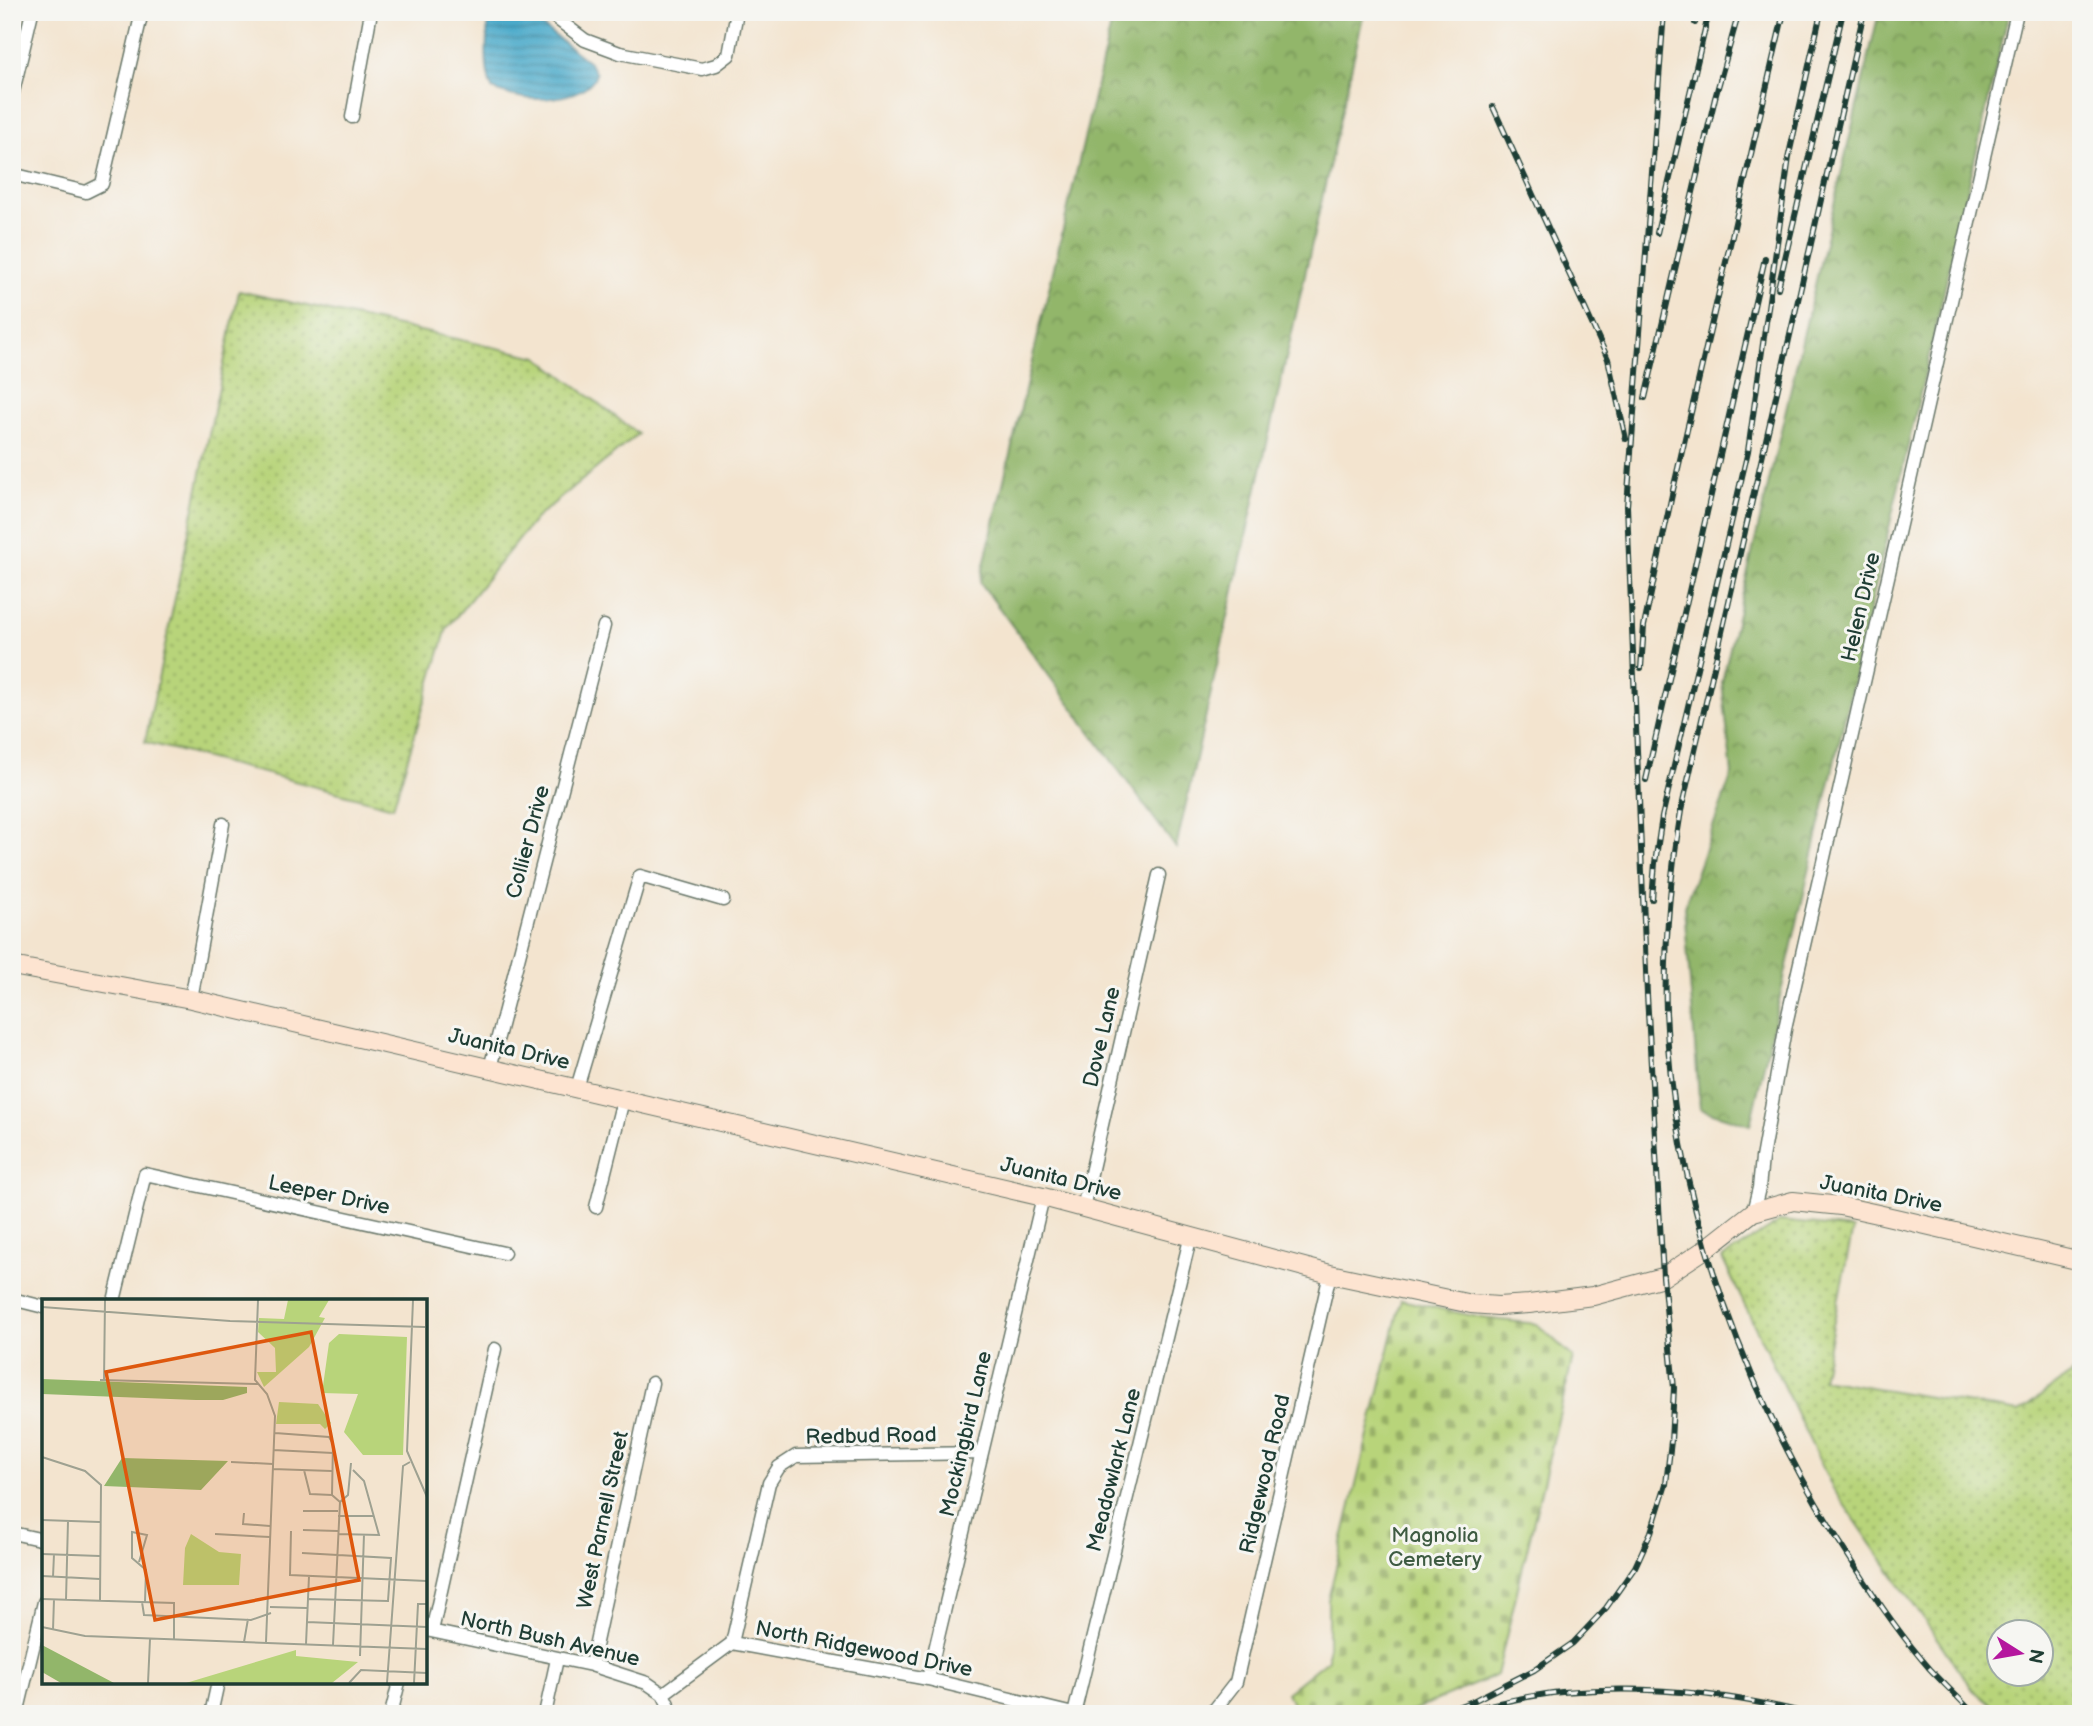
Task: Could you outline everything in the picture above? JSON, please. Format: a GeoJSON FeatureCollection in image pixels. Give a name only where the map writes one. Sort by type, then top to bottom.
{"type":"FeatureCollection","features":[{"type":"Feature","properties":{"kind":"street"},"geometry":{"type":"LineString","coordinates":[[12,96],[32,12]]}},
{"type":"Feature","properties":{"kind":"street"},"geometry":{"type":"LineString","coordinates":[[12,174],[86,192],[102,184],[142,12]]}},
{"type":"Feature","properties":{"kind":"street"},"geometry":{"type":"LineString","coordinates":[[352,117],[371,12]]}},
{"type":"Feature","properties":{"kind":"street"},"geometry":{"type":"LineString","coordinates":[[548,12],[585,40],[620,53],[702,69],[716,65],[729,55],[737,12]]}},
{"type":"Feature","properties":{"kind":"street","name":"Helen Drive"},"geometry":{"type":"LineString","coordinates":[[1753,1212],[1786,1024],[1929,388],[2017,12]]}},
{"type":"Feature","properties":{"kind":"street","name":"Collier Drive"},"geometry":{"type":"LineString","coordinates":[[489,1068],[604,626]]}},
{"type":"Feature","properties":{"kind":"street"},"geometry":{"type":"LineString","coordinates":[[191,999],[223,824]]}},
{"type":"Feature","properties":{"kind":"street","name":"Dove Lane"},"geometry":{"type":"LineString","coordinates":[[1083,1208],[1159,875]]}},
{"type":"Feature","properties":{"kind":"street"},"geometry":{"type":"LineString","coordinates":[[577,1088],[640,876],[723,900]]}},
{"type":"Feature","properties":{"kind":"street","name":"Juanita Drive"},"geometry":{"type":"LineString","coordinates":[[12,966],[191,999],[577,1088],[1043,1197],[1330,1274],[1471,1304],[1529,1304],[1593,1296],[1663,1277],[1707,1248],[1753,1212],[1793,1201],[1841,1206],[2081,1261]]}},
{"type":"Feature","properties":{"kind":"street"},"geometry":{"type":"LineString","coordinates":[[596,1207],[623,1100]]}},
{"type":"Feature","properties":{"kind":"street","name":"Leeper Drive"},"geometry":{"type":"LineString","coordinates":[[114,1299],[145,1174],[504,1253]]}},
{"type":"Feature","properties":{"kind":"street","name":"Mockingbird Lane"},"geometry":{"type":"LineString","coordinates":[[928,1679],[1043,1197]]}},
{"type":"Feature","properties":{"kind":"street","name":"Meadowlark Lane"},"geometry":{"type":"LineString","coordinates":[[1074,1714],[1191,1235]]}},
{"type":"Feature","properties":{"kind":"street","name":"Ridgewood Road"},"geometry":{"type":"LineString","coordinates":[[1207,1714],[1215,1709],[1236,1682],[1330,1274]]}},
{"type":"Feature","properties":{"kind":"street"},"geometry":{"type":"LineString","coordinates":[[12,1299],[42,1306]]}},
{"type":"Feature","properties":{"kind":"street"},"geometry":{"type":"LineString","coordinates":[[428,1631],[495,1349]]}},
{"type":"Feature","properties":{"kind":"street","name":"West Parnell Street"},"geometry":{"type":"LineString","coordinates":[[591,1665],[652,1383]]}},
{"type":"Feature","properties":{"kind":"street","name":"Redbud Road"},"geometry":{"type":"LineString","coordinates":[[732,1643],[769,1483],[779,1467],[796,1456],[981,1453]]}},
{"type":"Feature","properties":{"kind":"street"},"geometry":{"type":"LineString","coordinates":[[12,1534],[42,1541]]}},
{"type":"Feature","properties":{"kind":"street"},"geometry":{"type":"LineString","coordinates":[[17,1714],[42,1610]]}},
{"type":"Feature","properties":{"kind":"street","name":"North Bush Avenue"},"geometry":{"type":"LineString","coordinates":[[428,1631],[591,1665],[647,1683],[663,1694]]}},
{"type":"Feature","properties":{"kind":"street","name":"North Ridgewood Drive"},"geometry":{"type":"LineString","coordinates":[[663,1694],[732,1643],[928,1679],[1074,1714]]}},
{"type":"Feature","properties":{"kind":"street"},"geometry":{"type":"LineString","coordinates":[[545,1714],[556,1659]]}},
{"type":"Feature","properties":{"kind":"street"},"geometry":{"type":"LineString","coordinates":[[211,1714],[218,1684]]}},
{"type":"Feature","properties":{"kind":"street"},"geometry":{"type":"LineString","coordinates":[[391,1714],[398,1684]]}},
{"type":"Feature","properties":{"kind":"street"},"geometry":{"type":"LineString","coordinates":[[663,1694],[673,1714]]}},
{"type":"Feature","properties":{"kind":"green space"},"geometry":{"type":"Polygon","coordinates":[[[1114,12],[1364,12],[1176,848],[980,582],[1114,12]]]}},
{"type":"Feature","properties":{"kind":"green space"},"geometry":{"type":"Polygon","coordinates":[[[1879,12],[2009,12],[1750,1125],[1700,1109],[1684,907],[1732,774],[1722,682],[1879,12]]]}},
{"type":"Feature","properties":{"kind":"green space"},"geometry":{"type":"Polygon","coordinates":[[[239,291],[538,357],[638,434],[535,519],[447,628],[393,807],[145,742],[239,291]]]}},
{"type":"Feature","properties":{"kind":"green space"},"geometry":{"type":"Polygon","coordinates":[[[1781,1221],[1853,1229],[1822,1379],[2019,1412],[2081,1367],[2081,1714],[2002,1714],[1972,1689],[1832,1487],[1722,1258],[1781,1221]]]}},
{"type":"Feature","properties":{"kind":"green space","name":"Magnolia Cemetery"},"geometry":{"type":"Polygon","coordinates":[[[1401,1300],[1482,1318],[1537,1324],[1573,1357],[1497,1675],[1404,1714],[1300,1714],[1286,1693],[1328,1659],[1328,1600],[1401,1300]]]}},
{"type":"Feature","properties":{"kind":"water"},"geometry":{"type":"Polygon","coordinates":[[[489,12],[524,12],[589,62],[596,74],[591,82],[573,93],[539,99],[492,89],[487,61],[489,12]]]}},
{"type":"Feature","properties":{"kind":"railway"},"geometry":{"type":"LineString","coordinates":[[1439,1714],[1473,1701],[1534,1670],[1573,1643],[1606,1608],[1635,1567],[1651,1532],[1666,1484],[1674,1388],[1663,1277],[1647,995],[1627,506],[1664,12]]}},
{"type":"Feature","properties":{"kind":"railway"},"geometry":{"type":"LineString","coordinates":[[1695,23],[1698,12]]}},
{"type":"Feature","properties":{"kind":"railway"},"geometry":{"type":"LineString","coordinates":[[1657,233],[1709,12]]}},
{"type":"Feature","properties":{"kind":"railway"},"geometry":{"type":"LineString","coordinates":[[1645,398],[1715,98],[1739,12]]}},
{"type":"Feature","properties":{"kind":"railway"},"geometry":{"type":"LineString","coordinates":[[1641,668],[1644,626],[1673,490],[1784,12]]}},
{"type":"Feature","properties":{"kind":"railway"},"geometry":{"type":"LineString","coordinates":[[1788,159],[1821,12]]}},
{"type":"Feature","properties":{"kind":"railway"},"geometry":{"type":"LineString","coordinates":[[1778,288],[1843,12]]}},
{"type":"Feature","properties":{"kind":"railway"},"geometry":{"type":"LineString","coordinates":[[1864,12],[1681,811],[1669,911],[1666,1012],[1672,1085],[1684,1158],[1701,1231],[1723,1302],[1750,1371],[1781,1439],[1816,1504],[1863,1579],[1920,1657],[1974,1714]]}},
{"type":"Feature","properties":{"kind":"railway"},"geometry":{"type":"LineString","coordinates":[[1493,107],[1608,359],[1626,439]]}},
{"type":"Feature","properties":{"kind":"railway"},"geometry":{"type":"LineString","coordinates":[[1652,899],[1662,817],[1748,451],[1790,150]]}},
{"type":"Feature","properties":{"kind":"railway"},"geometry":{"type":"LineString","coordinates":[[1646,780],[1765,258]]}},
{"type":"Feature","properties":{"kind":"railway"},"geometry":{"type":"LineString","coordinates":[[1467,1710],[1550,1693],[1656,1690],[1718,1696],[1809,1714]]}}]}
